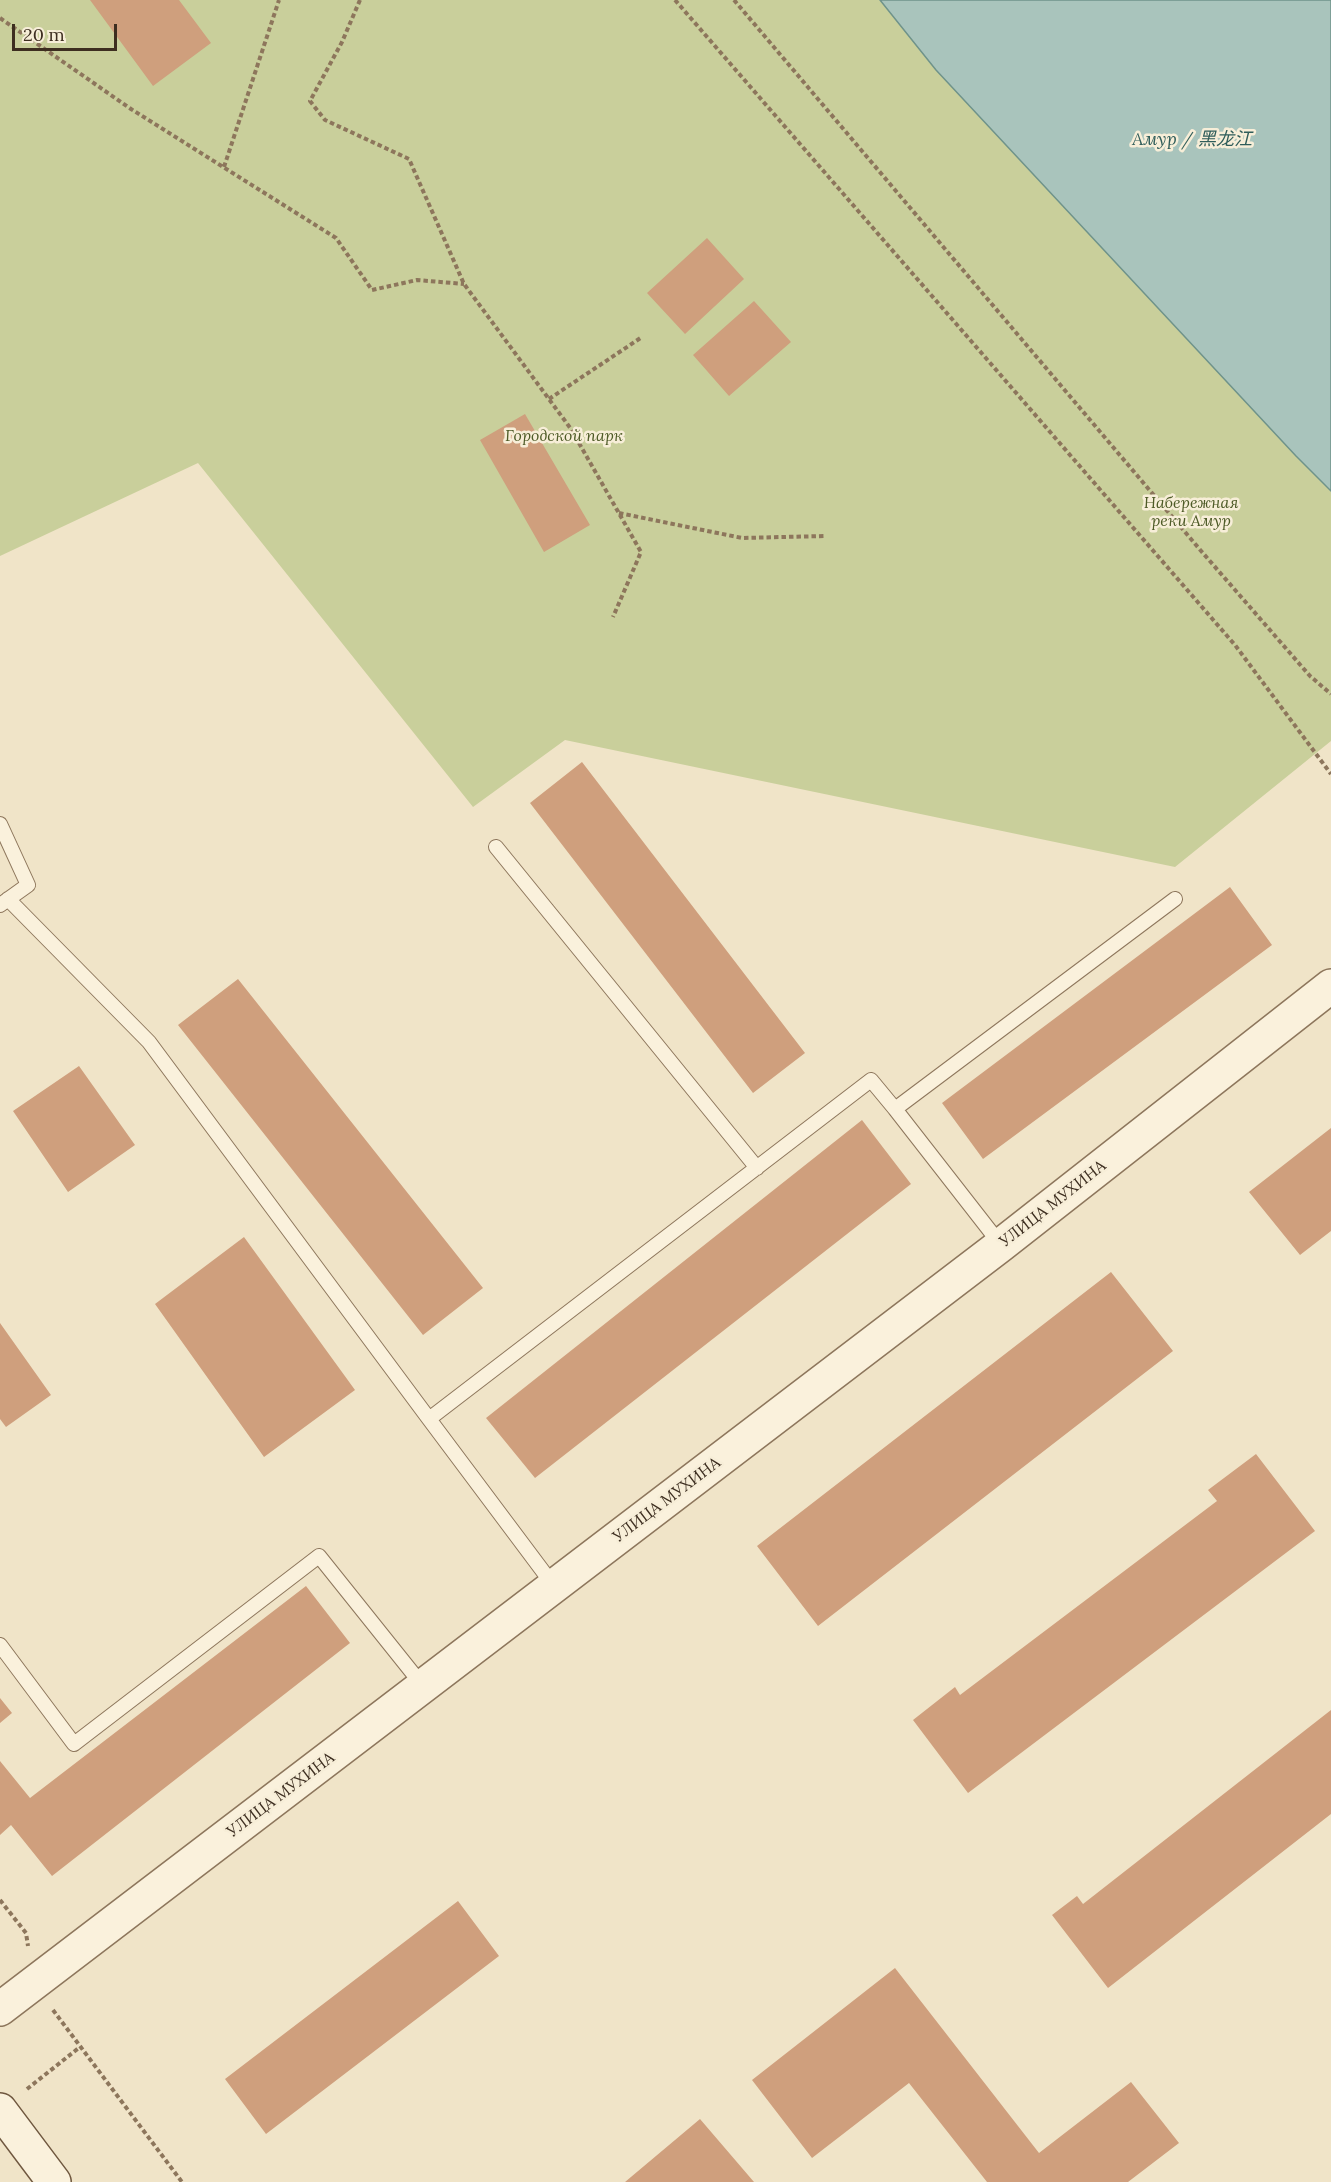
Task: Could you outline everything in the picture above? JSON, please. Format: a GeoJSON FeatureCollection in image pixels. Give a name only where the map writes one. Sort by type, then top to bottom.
{"type":"FeatureCollection","features":[{"type":"Feature","properties":{"kind":"street","name":"УЛИЦА МУХИНА"},"geometry":{"type":"LineString","coordinates":[[0,2009],[1001,1245],[1331,986]]}},
{"type":"Feature","properties":{"kind":"street"},"geometry":{"type":"LineString","coordinates":[[9,2103],[54,2182]]}},
{"type":"Feature","properties":{"kind":"lane"},"geometry":{"type":"LineString","coordinates":[[0,824],[28,885],[4,902],[149,1042],[554,1586]]}},
{"type":"Feature","properties":{"kind":"lane"},"geometry":{"type":"LineString","coordinates":[[496,847],[757,1168]]}},
{"type":"Feature","properties":{"kind":"lane"},"geometry":{"type":"LineString","coordinates":[[895,1109],[1175,899]]}},
{"type":"Feature","properties":{"kind":"lane"},"geometry":{"type":"LineString","coordinates":[[429,1419],[871,1080],[1001,1245]]}},
{"type":"Feature","properties":{"kind":"lane"},"geometry":{"type":"LineString","coordinates":[[0,1645],[74,1744],[319,1556],[423,1686]]}},
{"type":"Feature","properties":{"kind":"path"},"geometry":{"type":"LineString","coordinates":[[224,167],[279,0]]}},
{"type":"Feature","properties":{"kind":"path"},"geometry":{"type":"LineString","coordinates":[[360,0],[342,42],[310,101],[325,120],[409,159],[464,284],[571,429],[640,552],[614,617]]}},
{"type":"Feature","properties":{"kind":"path"},"geometry":{"type":"LineString","coordinates":[[675,0],[1235,645],[1331,774]]}},
{"type":"Feature","properties":{"kind":"path"},"geometry":{"type":"LineString","coordinates":[[734,0],[1202,552],[1310,676],[1331,694]]}},
{"type":"Feature","properties":{"kind":"path"},"geometry":{"type":"LineString","coordinates":[[0,18],[130,109],[336,238],[372,290],[417,280],[464,284]]}},
{"type":"Feature","properties":{"kind":"path"},"geometry":{"type":"LineString","coordinates":[[549,399],[642,338]]}},
{"type":"Feature","properties":{"kind":"path"},"geometry":{"type":"LineString","coordinates":[[618,513],[742,538],[825,536]]}},
{"type":"Feature","properties":{"kind":"path"},"geometry":{"type":"LineString","coordinates":[[0,1900],[26,1934],[34,1983],[182,2182]]}},
{"type":"Feature","properties":{"kind":"path"},"geometry":{"type":"LineString","coordinates":[[9,2103],[80,2047]]}},
{"type":"Feature","properties":{"kind":"green space","name":"Городской парк"},"geometry":{"type":"Polygon","coordinates":[[[0,0],[880,0],[936,70],[1331,491],[1331,741],[1175,867],[565,740],[473,807],[198,463],[0,556],[0,0]]]}},
{"type":"Feature","properties":{"kind":"water","name":"Амур / 黑龙江"},"geometry":{"type":"Polygon","coordinates":[[[880,0],[1331,0],[1331,491],[936,70],[880,0]]]}},
{"type":"Feature","properties":{"kind":"building"},"geometry":{"type":"Polygon","coordinates":[[[90,0],[179,0],[211,43],[153,86],[90,0]]]}},
{"type":"Feature","properties":{"kind":"building"},"geometry":{"type":"Polygon","coordinates":[[[707,238],[744,279],[685,334],[647,293],[707,238]]]}},
{"type":"Feature","properties":{"kind":"building"},"geometry":{"type":"Polygon","coordinates":[[[754,301],[791,342],[729,396],[693,355],[754,301]]]}},
{"type":"Feature","properties":{"kind":"building"},"geometry":{"type":"Polygon","coordinates":[[[525,414],[590,525],[544,552],[480,440],[525,414]]]}},
{"type":"Feature","properties":{"kind":"building"},"geometry":{"type":"Polygon","coordinates":[[[582,762],[805,1053],[753,1093],[530,803],[582,762]]]}},
{"type":"Feature","properties":{"kind":"building"},"geometry":{"type":"Polygon","coordinates":[[[1230,887],[1272,945],[983,1159],[942,1103],[1230,887]]]}},
{"type":"Feature","properties":{"kind":"building"},"geometry":{"type":"Polygon","coordinates":[[[238,979],[483,1288],[423,1335],[178,1025],[238,979]]]}},
{"type":"Feature","properties":{"kind":"building"},"geometry":{"type":"Polygon","coordinates":[[[79,1066],[135,1145],[68,1192],[13,1111],[79,1066]]]}},
{"type":"Feature","properties":{"kind":"building"},"geometry":{"type":"Polygon","coordinates":[[[862,1120],[911,1184],[535,1478],[486,1418],[862,1120]]]}},
{"type":"Feature","properties":{"kind":"building"},"geometry":{"type":"Polygon","coordinates":[[[1331,1128],[1331,1231],[1300,1255],[1249,1192],[1331,1128]]]}},
{"type":"Feature","properties":{"kind":"building"},"geometry":{"type":"Polygon","coordinates":[[[244,1237],[355,1390],[264,1457],[155,1304],[244,1237]]]}},
{"type":"Feature","properties":{"kind":"building"},"geometry":{"type":"Polygon","coordinates":[[[1111,1272],[1173,1351],[818,1626],[757,1546],[1111,1272]]]}},
{"type":"Feature","properties":{"kind":"building"},"geometry":{"type":"Polygon","coordinates":[[[0,1323],[51,1395],[6,1427],[0,1419],[0,1323]]]}},
{"type":"Feature","properties":{"kind":"building"},"geometry":{"type":"Polygon","coordinates":[[[1256,1454],[1315,1531],[968,1793],[913,1720],[955,1687],[960,1695],[1217,1501],[1208,1490],[1256,1454]]]}},
{"type":"Feature","properties":{"kind":"building"},"geometry":{"type":"Polygon","coordinates":[[[306,1586],[350,1643],[52,1876],[11,1825],[0,1835],[0,1761],[30,1798],[306,1586]]]}},
{"type":"Feature","properties":{"kind":"building"},"geometry":{"type":"Polygon","coordinates":[[[0,1698],[12,1713],[0,1723],[0,1698]]]}},
{"type":"Feature","properties":{"kind":"building"},"geometry":{"type":"Polygon","coordinates":[[[1331,1710],[1331,1814],[1108,1988],[1052,1915],[1077,1896],[1083,1904],[1331,1710]]]}},
{"type":"Feature","properties":{"kind":"building"},"geometry":{"type":"Polygon","coordinates":[[[458,1901],[499,1956],[266,2134],[225,2079],[458,1901]]]}},
{"type":"Feature","properties":{"kind":"building"},"geometry":{"type":"Polygon","coordinates":[[[895,1968],[1039,2153],[1131,2082],[1179,2143],[1128,2182],[987,2182],[909,2083],[812,2158],[752,2080],[895,1968]]]}},
{"type":"Feature","properties":{"kind":"building"},"geometry":{"type":"Polygon","coordinates":[[[700,2119],[754,2182],[625,2182],[700,2119]]]}},
{"type":"Feature","properties":{"kind":"park label","name":"Набережная реки Амур"},"geometry":{"type":"Point","coordinates":[1191,512]}}]}
